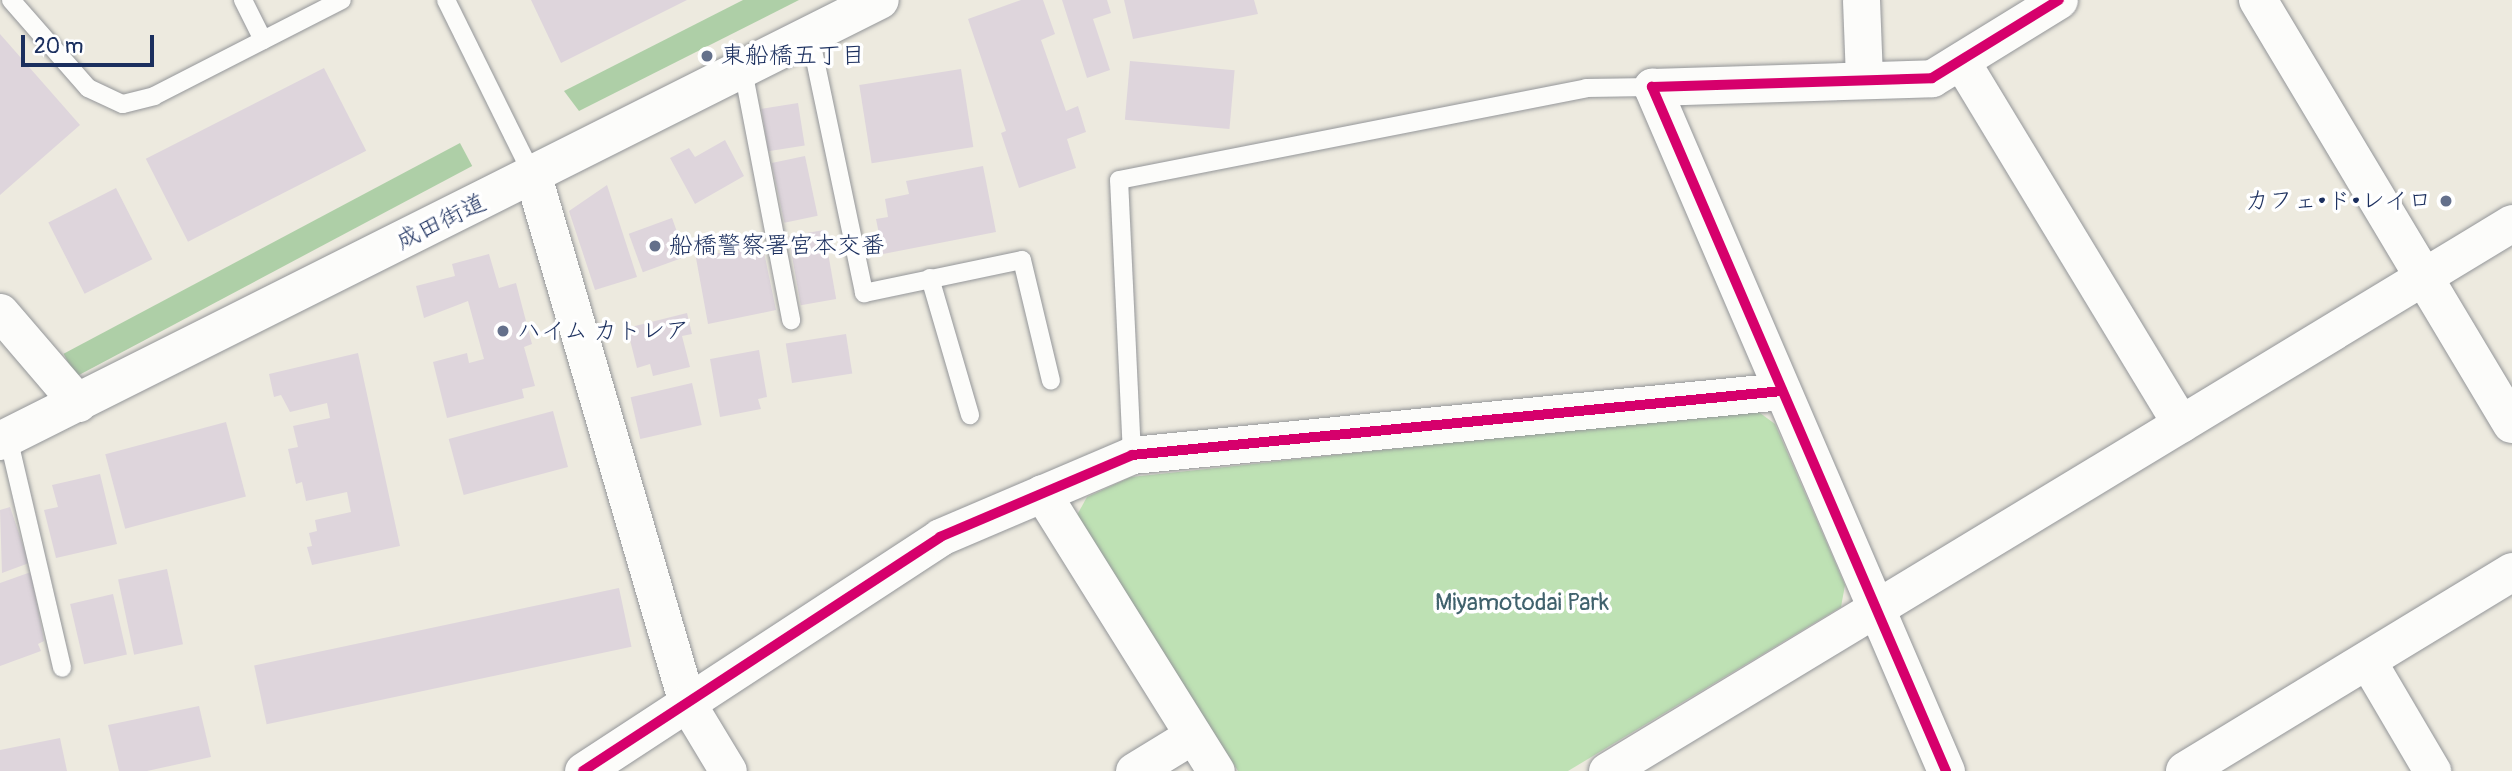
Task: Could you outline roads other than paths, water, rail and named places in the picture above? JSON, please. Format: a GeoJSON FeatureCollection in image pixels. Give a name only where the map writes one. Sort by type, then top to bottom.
{"type":"FeatureCollection","features":[{"type":"Feature","properties":{"kind":"street","name":"成田街道"},"geometry":{"type":"LineString","coordinates":[[4,439],[880,0]]}},
{"type":"Feature","properties":{"kind":"street"},"geometry":{"type":"LineString","coordinates":[[1861,0],[1864,79]]}},
{"type":"Feature","properties":{"kind":"street"},"geometry":{"type":"LineString","coordinates":[[1946,771],[1652,87],[1932,78],[2059,0]]}},
{"type":"Feature","properties":{"kind":"street"},"geometry":{"type":"LineString","coordinates":[[2258,0],[2512,424]]}},
{"type":"Feature","properties":{"kind":"street"},"geometry":{"type":"LineString","coordinates":[[1961,61],[2181,424]]}},
{"type":"Feature","properties":{"kind":"street"},"geometry":{"type":"LineString","coordinates":[[533,176],[687,703],[728,771]]}},
{"type":"Feature","properties":{"kind":"street"},"geometry":{"type":"LineString","coordinates":[[1607,771],[2512,223]]}},
{"type":"Feature","properties":{"kind":"street"},"geometry":{"type":"LineString","coordinates":[[0,312],[78,403]]}},
{"type":"Feature","properties":{"kind":"street"},"geometry":{"type":"LineString","coordinates":[[583,771],[940,537],[1132,455],[1782,391]]}},
{"type":"Feature","properties":{"kind":"street"},"geometry":{"type":"LineString","coordinates":[[1042,493],[1216,771]]}},
{"type":"Feature","properties":{"kind":"street"},"geometry":{"type":"LineString","coordinates":[[2185,771],[2512,572]]}},
{"type":"Feature","properties":{"kind":"street"},"geometry":{"type":"LineString","coordinates":[[2367,660],[2432,771]]}},
{"type":"Feature","properties":{"kind":"street"},"geometry":{"type":"LineString","coordinates":[[1134,771],[1193,735]]}},
{"type":"Feature","properties":{"kind":"lane"},"geometry":{"type":"LineString","coordinates":[[11,0],[88,88],[123,104],[154,96],[342,0]]}},
{"type":"Feature","properties":{"kind":"lane"},"geometry":{"type":"LineString","coordinates":[[243,0],[263,40]]}},
{"type":"Feature","properties":{"kind":"lane"},"geometry":{"type":"LineString","coordinates":[[446,0],[533,176]]}},
{"type":"Feature","properties":{"kind":"lane"},"geometry":{"type":"LineString","coordinates":[[810,36],[864,293],[1022,260],[1051,381]]}},
{"type":"Feature","properties":{"kind":"lane"},"geometry":{"type":"LineString","coordinates":[[743,70],[791,320]]}},
{"type":"Feature","properties":{"kind":"lane"},"geometry":{"type":"LineString","coordinates":[[1132,455],[1119,180],[1586,88],[1652,87]]}},
{"type":"Feature","properties":{"kind":"lane"},"geometry":{"type":"LineString","coordinates":[[930,278],[970,415]]}},
{"type":"Feature","properties":{"kind":"lane"},"geometry":{"type":"LineString","coordinates":[[4,439],[62,668]]}},
{"type":"Feature","properties":{"kind":"place","name":"東船橋五丁目"},"geometry":{"type":"Point","coordinates":[707,56]}},
{"type":"Feature","properties":{"kind":"place","name":"カフェ•ド•レイロ"},"geometry":{"type":"Point","coordinates":[2446,201]}},
{"type":"Feature","properties":{"kind":"place","name":"船橋警察署宮本交番"},"geometry":{"type":"Point","coordinates":[655,246]}},
{"type":"Feature","properties":{"kind":"place","name":"ハイム カトレア"},"geometry":{"type":"Point","coordinates":[503,331]}},
{"type":"Feature","properties":{"kind":"park label","name":"Miyamotodai Park"},"geometry":{"type":"Point","coordinates":[1522,603]}}]}
